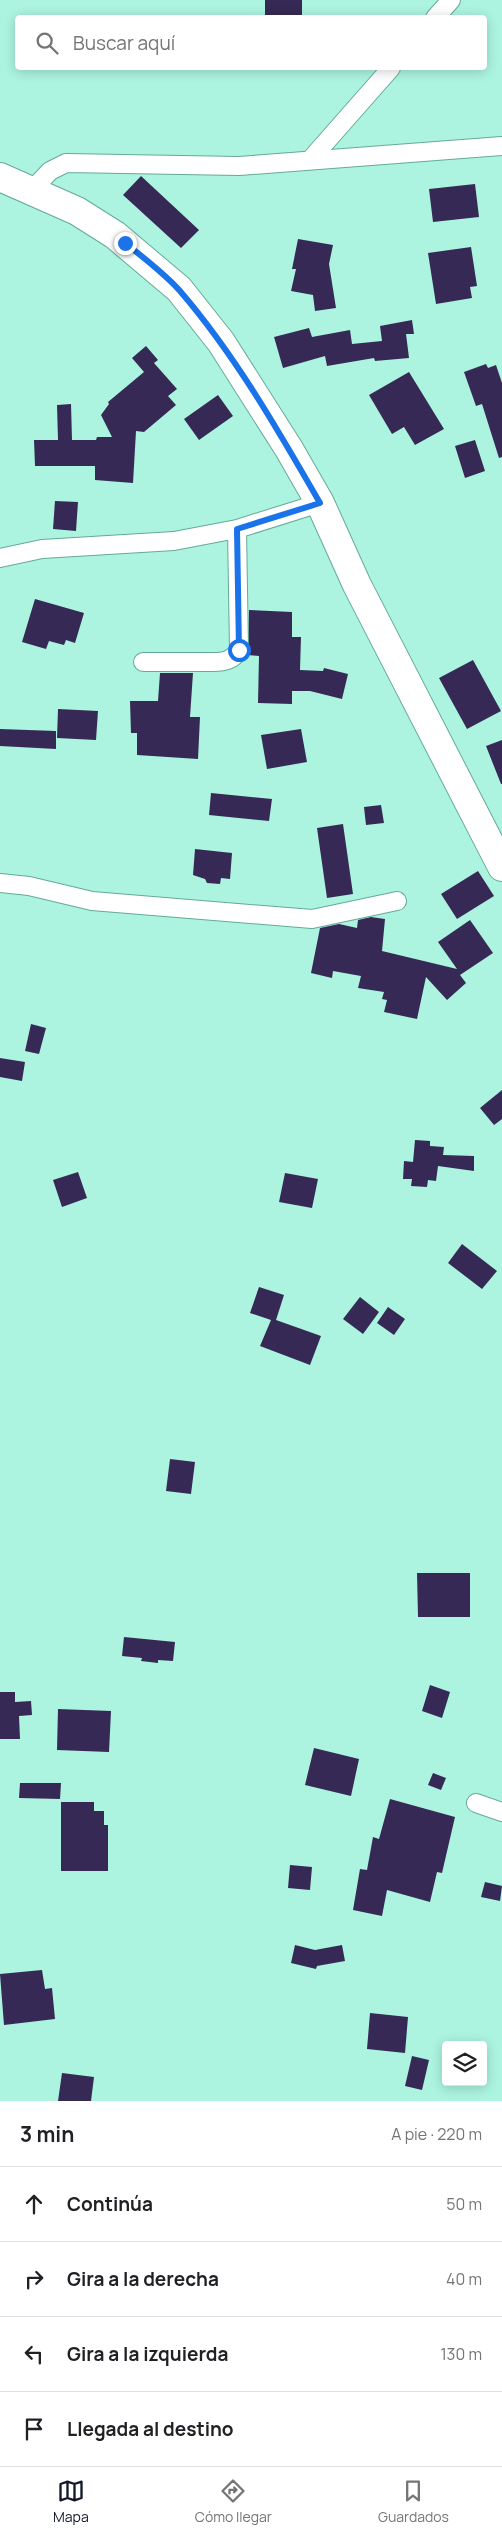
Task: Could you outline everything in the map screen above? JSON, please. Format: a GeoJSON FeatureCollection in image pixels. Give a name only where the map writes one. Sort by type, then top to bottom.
{"type":"FeatureCollection","features":[{"type":"Feature","properties":{"kind":"main road"},"geometry":{"type":"LineString","coordinates":[[13,185],[77,211],[114,235],[179,289],[221,342],[289,449],[320,503],[361,593],[502,867]]}},
{"type":"Feature","properties":{"kind":"street"},"geometry":{"type":"LineString","coordinates":[[438,15],[451,0]]}},
{"type":"Feature","properties":{"kind":"street"},"geometry":{"type":"LineString","coordinates":[[310,160],[389,70]]}},
{"type":"Feature","properties":{"kind":"street"},"geometry":{"type":"LineString","coordinates":[[13,185],[66,163],[239,166],[502,146]]}},
{"type":"Feature","properties":{"kind":"street"},"geometry":{"type":"LineString","coordinates":[[0,558],[42,549],[174,541],[237,529],[320,503]]}},
{"type":"Feature","properties":{"kind":"street"},"geometry":{"type":"LineString","coordinates":[[143,662],[225,662],[235,656],[239,650],[237,529]]}},
{"type":"Feature","properties":{"kind":"street"},"geometry":{"type":"LineString","coordinates":[[0,883],[29,886],[92,901],[312,919],[397,901]]}},
{"type":"Feature","properties":{"kind":"street"},"geometry":{"type":"LineString","coordinates":[[476,1803],[502,1812]]}},
{"type":"Feature","properties":{"kind":"building"},"geometry":{"type":"Polygon","coordinates":[[[265,0],[302,0],[302,15],[265,15],[265,0]]]}},
{"type":"Feature","properties":{"kind":"building"},"geometry":{"type":"Polygon","coordinates":[[[141,176],[199,230],[181,248],[123,195],[141,176]]]}},
{"type":"Feature","properties":{"kind":"building"},"geometry":{"type":"Polygon","coordinates":[[[475,184],[479,217],[433,222],[429,189],[475,184]]]}},
{"type":"Feature","properties":{"kind":"building"},"geometry":{"type":"Polygon","coordinates":[[[298,239],[333,245],[329,264],[336,308],[315,311],[313,295],[291,291],[296,269],[292,269],[298,239]]]}},
{"type":"Feature","properties":{"kind":"building"},"geometry":{"type":"Polygon","coordinates":[[[471,247],[477,286],[470,287],[472,298],[436,304],[428,253],[471,247]]]}},
{"type":"Feature","properties":{"kind":"building"},"geometry":{"type":"Polygon","coordinates":[[[412,320],[414,334],[406,334],[409,358],[375,361],[374,358],[327,366],[325,356],[283,368],[274,337],[309,328],[312,337],[350,330],[352,344],[382,341],[380,326],[412,320]]]}},
{"type":"Feature","properties":{"kind":"building"},"geometry":{"type":"Polygon","coordinates":[[[146,346],[158,360],[154,363],[177,389],[168,396],[176,405],[144,432],[136,431],[133,483],[95,480],[95,466],[35,466],[34,440],[58,440],[57,405],[71,404],[72,440],[96,440],[97,437],[112,437],[101,415],[109,404],[108,402],[144,372],[132,358],[146,346]]]}},
{"type":"Feature","properties":{"kind":"building"},"geometry":{"type":"Polygon","coordinates":[[[486,364],[488,368],[496,365],[502,383],[502,457],[499,458],[482,404],[476,406],[464,372],[486,364]]]}},
{"type":"Feature","properties":{"kind":"building"},"geometry":{"type":"Polygon","coordinates":[[[409,372],[444,429],[415,445],[404,427],[392,434],[369,395],[409,372]]]}},
{"type":"Feature","properties":{"kind":"building"},"geometry":{"type":"Polygon","coordinates":[[[218,395],[233,416],[199,440],[184,419],[218,395]]]}},
{"type":"Feature","properties":{"kind":"building"},"geometry":{"type":"Polygon","coordinates":[[[475,440],[485,471],[465,478],[455,446],[475,440]]]}},
{"type":"Feature","properties":{"kind":"building"},"geometry":{"type":"Polygon","coordinates":[[[55,501],[78,502],[76,531],[53,529],[55,501]]]}},
{"type":"Feature","properties":{"kind":"building"},"geometry":{"type":"Polygon","coordinates":[[[35,599],[84,613],[75,643],[66,640],[64,645],[49,641],[46,649],[22,642],[35,599]]]}},
{"type":"Feature","properties":{"kind":"building"},"geometry":{"type":"Polygon","coordinates":[[[249,610],[292,612],[292,637],[301,637],[300,670],[323,671],[324,668],[348,674],[342,699],[310,691],[292,691],[292,704],[258,703],[259,656],[248,655],[249,610]]]}},
{"type":"Feature","properties":{"kind":"building"},"geometry":{"type":"Polygon","coordinates":[[[473,660],[501,711],[467,729],[439,678],[473,660]]]}},
{"type":"Feature","properties":{"kind":"building"},"geometry":{"type":"Polygon","coordinates":[[[160,673],[193,673],[190,717],[200,717],[198,759],[137,755],[137,733],[131,733],[130,701],[158,701],[160,673]]]}},
{"type":"Feature","properties":{"kind":"building"},"geometry":{"type":"Polygon","coordinates":[[[58,709],[98,711],[96,740],[57,738],[58,709]]]}},
{"type":"Feature","properties":{"kind":"building"},"geometry":{"type":"Polygon","coordinates":[[[0,729],[56,731],[56,749],[0,746],[0,729]]]}},
{"type":"Feature","properties":{"kind":"building"},"geometry":{"type":"Polygon","coordinates":[[[301,729],[307,762],[267,769],[261,735],[301,729]]]}},
{"type":"Feature","properties":{"kind":"building"},"geometry":{"type":"Polygon","coordinates":[[[502,740],[502,784],[501,784],[486,746],[502,740]]]}},
{"type":"Feature","properties":{"kind":"building"},"geometry":{"type":"Polygon","coordinates":[[[211,793],[272,799],[269,821],[209,815],[211,793]]]}},
{"type":"Feature","properties":{"kind":"building"},"geometry":{"type":"Polygon","coordinates":[[[381,805],[384,823],[366,825],[364,807],[381,805]]]}},
{"type":"Feature","properties":{"kind":"building"},"geometry":{"type":"Polygon","coordinates":[[[343,824],[353,894],[327,898],[317,828],[343,824]]]}},
{"type":"Feature","properties":{"kind":"building"},"geometry":{"type":"Polygon","coordinates":[[[195,849],[232,853],[230,879],[221,878],[220,884],[207,883],[205,879],[193,875],[195,849]]]}},
{"type":"Feature","properties":{"kind":"building"},"geometry":{"type":"Polygon","coordinates":[[[478,871],[494,896],[457,919],[441,894],[478,871]]]}},
{"type":"Feature","properties":{"kind":"building"},"geometry":{"type":"Polygon","coordinates":[[[371,917],[385,919],[382,951],[457,969],[438,942],[470,920],[493,953],[460,975],[466,983],[447,1000],[426,977],[417,1019],[384,1012],[387,1000],[382,999],[384,992],[358,988],[361,976],[333,971],[332,978],[311,973],[320,928],[339,924],[357,928],[358,920],[371,917]]]}},
{"type":"Feature","properties":{"kind":"building"},"geometry":{"type":"Polygon","coordinates":[[[31,1024],[46,1028],[39,1054],[25,1051],[31,1024]]]}},
{"type":"Feature","properties":{"kind":"building"},"geometry":{"type":"Polygon","coordinates":[[[0,1058],[25,1062],[22,1081],[0,1077],[0,1058]]]}},
{"type":"Feature","properties":{"kind":"building"},"geometry":{"type":"Polygon","coordinates":[[[502,1090],[502,1119],[494,1125],[480,1108],[502,1090]]]}},
{"type":"Feature","properties":{"kind":"building"},"geometry":{"type":"Polygon","coordinates":[[[415,1140],[430,1141],[430,1146],[444,1147],[443,1155],[474,1156],[474,1171],[438,1166],[436,1181],[428,1180],[427,1187],[411,1186],[412,1179],[403,1179],[404,1161],[413,1162],[415,1140]]]}},
{"type":"Feature","properties":{"kind":"building"},"geometry":{"type":"Polygon","coordinates":[[[78,1172],[87,1198],[62,1207],[53,1180],[78,1172]]]}},
{"type":"Feature","properties":{"kind":"building"},"geometry":{"type":"Polygon","coordinates":[[[285,1173],[318,1179],[312,1208],[279,1202],[285,1173]]]}},
{"type":"Feature","properties":{"kind":"building"},"geometry":{"type":"Polygon","coordinates":[[[462,1244],[497,1271],[482,1289],[448,1263],[462,1244]]]}},
{"type":"Feature","properties":{"kind":"building"},"geometry":{"type":"Polygon","coordinates":[[[259,1287],[284,1295],[276,1320],[321,1336],[310,1365],[260,1346],[271,1320],[250,1313],[259,1287]]]}},
{"type":"Feature","properties":{"kind":"building"},"geometry":{"type":"Polygon","coordinates":[[[360,1297],[379,1312],[363,1334],[343,1319],[360,1297]]]}},
{"type":"Feature","properties":{"kind":"building"},"geometry":{"type":"Polygon","coordinates":[[[388,1307],[405,1319],[394,1335],[377,1323],[388,1307]]]}},
{"type":"Feature","properties":{"kind":"building"},"geometry":{"type":"Polygon","coordinates":[[[170,1459],[195,1462],[191,1494],[166,1491],[170,1459]]]}},
{"type":"Feature","properties":{"kind":"building"},"geometry":{"type":"Polygon","coordinates":[[[417,1573],[470,1573],[470,1617],[418,1617],[417,1573]]]}},
{"type":"Feature","properties":{"kind":"building"},"geometry":{"type":"Polygon","coordinates":[[[124,1637],[175,1642],[173,1661],[158,1660],[158,1663],[141,1661],[142,1658],[122,1656],[124,1637]]]}},
{"type":"Feature","properties":{"kind":"building"},"geometry":{"type":"Polygon","coordinates":[[[430,1685],[450,1692],[442,1718],[422,1711],[430,1685]]]}},
{"type":"Feature","properties":{"kind":"building"},"geometry":{"type":"Polygon","coordinates":[[[0,1692],[15,1692],[15,1702],[31,1701],[32,1715],[19,1716],[20,1739],[0,1739],[0,1692]]]}},
{"type":"Feature","properties":{"kind":"building"},"geometry":{"type":"Polygon","coordinates":[[[58,1709],[111,1711],[109,1752],[57,1750],[58,1709]]]}},
{"type":"Feature","properties":{"kind":"building"},"geometry":{"type":"Polygon","coordinates":[[[314,1748],[359,1759],[351,1796],[305,1785],[314,1748]]]}},
{"type":"Feature","properties":{"kind":"building"},"geometry":{"type":"Polygon","coordinates":[[[433,1773],[446,1778],[441,1790],[428,1785],[433,1773]]]}},
{"type":"Feature","properties":{"kind":"building"},"geometry":{"type":"Polygon","coordinates":[[[20,1783],[61,1783],[60,1799],[19,1798],[20,1783]]]}},
{"type":"Feature","properties":{"kind":"building"},"geometry":{"type":"Polygon","coordinates":[[[390,1799],[455,1817],[442,1873],[437,1872],[430,1902],[387,1890],[382,1916],[353,1910],[360,1869],[367,1870],[373,1837],[379,1839],[390,1799]]]}},
{"type":"Feature","properties":{"kind":"building"},"geometry":{"type":"Polygon","coordinates":[[[61,1802],[94,1802],[94,1811],[104,1811],[104,1825],[108,1825],[108,1871],[61,1871],[61,1802]]]}},
{"type":"Feature","properties":{"kind":"building"},"geometry":{"type":"Polygon","coordinates":[[[290,1865],[312,1867],[310,1890],[288,1888],[290,1865]]]}},
{"type":"Feature","properties":{"kind":"building"},"geometry":{"type":"Polygon","coordinates":[[[485,1882],[502,1886],[500,1901],[481,1897],[485,1882]]]}},
{"type":"Feature","properties":{"kind":"building"},"geometry":{"type":"Polygon","coordinates":[[[295,1945],[315,1950],[342,1945],[345,1961],[317,1966],[316,1969],[291,1963],[295,1945]]]}},
{"type":"Feature","properties":{"kind":"building"},"geometry":{"type":"Polygon","coordinates":[[[42,1970],[45,1989],[52,1988],[55,2019],[4,2025],[0,1974],[42,1970]]]}},
{"type":"Feature","properties":{"kind":"building"},"geometry":{"type":"Polygon","coordinates":[[[370,2013],[408,2017],[405,2053],[367,2049],[370,2013]]]}},
{"type":"Feature","properties":{"kind":"building"},"geometry":{"type":"Polygon","coordinates":[[[412,2056],[429,2060],[422,2090],[405,2086],[412,2056]]]}},
{"type":"Feature","properties":{"kind":"building"},"geometry":{"type":"Polygon","coordinates":[[[62,2073],[94,2077],[91,2101],[58,2101],[62,2073]]]}},
{"type":"Feature","properties":{"kind":"route"},"geometry":{"type":"LineString","coordinates":[[125,243],[179,289],[221,342],[289,449],[320,503],[237,529],[239,650]]}}]}
